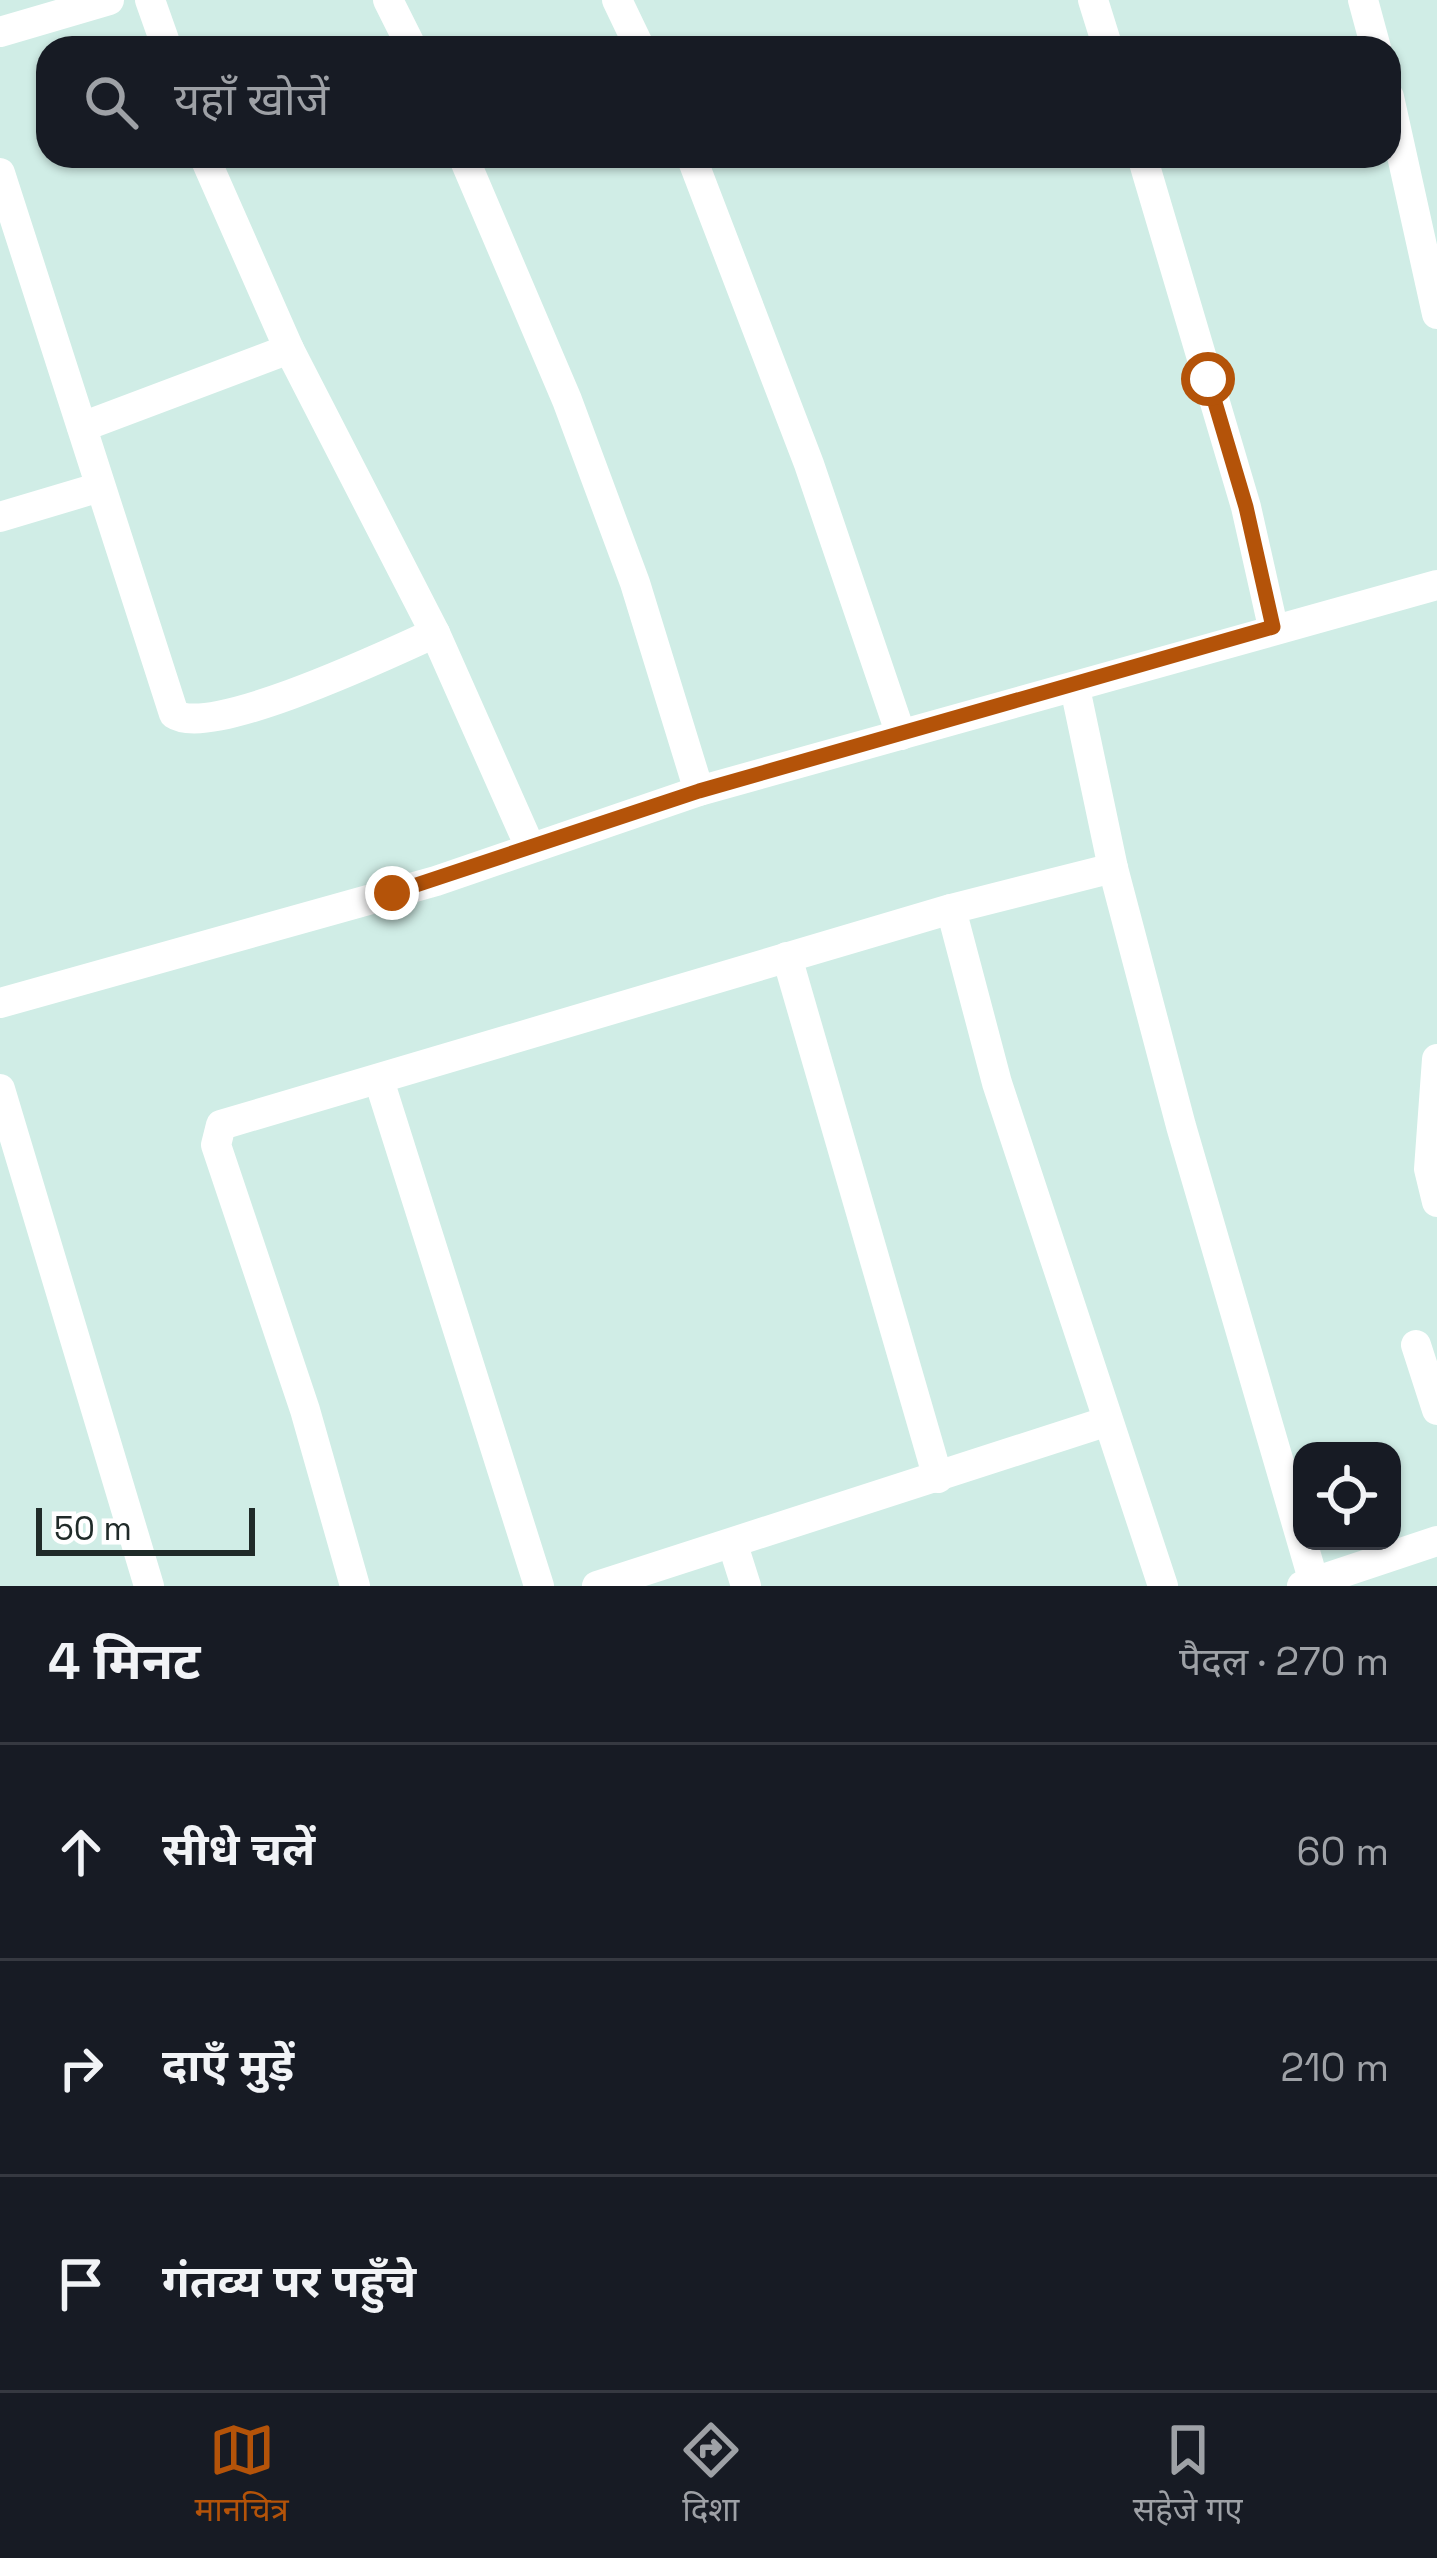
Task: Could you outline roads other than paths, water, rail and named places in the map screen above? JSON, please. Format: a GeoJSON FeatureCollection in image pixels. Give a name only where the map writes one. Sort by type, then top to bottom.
{"type":"FeatureCollection","features":[{"type":"Feature","properties":{"kind":"street"},"geometry":{"type":"LineString","coordinates":[[0,32],[109,0]]}},
{"type":"Feature","properties":{"kind":"street"},"geometry":{"type":"LineString","coordinates":[[150,0],[163,36]]}},
{"type":"Feature","properties":{"kind":"street"},"geometry":{"type":"LineString","coordinates":[[388,0],[406,36]]}},
{"type":"Feature","properties":{"kind":"street"},"geometry":{"type":"LineString","coordinates":[[617,0],[634,36]]}},
{"type":"Feature","properties":{"kind":"street"},"geometry":{"type":"LineString","coordinates":[[1094,0],[1104,36]]}},
{"type":"Feature","properties":{"kind":"street"},"geometry":{"type":"LineString","coordinates":[[1363,0],[1373,36]]}},
{"type":"Feature","properties":{"kind":"street"},"geometry":{"type":"LineString","coordinates":[[1401,151],[1437,314]]}},
{"type":"Feature","properties":{"kind":"street"},"geometry":{"type":"LineString","coordinates":[[209,168],[289,349],[435,633],[530,847]]}},
{"type":"Feature","properties":{"kind":"street"},"geometry":{"type":"LineString","coordinates":[[468,168],[567,400],[628,563],[699,791]]}},
{"type":"Feature","properties":{"kind":"street"},"geometry":{"type":"LineString","coordinates":[[696,168],[809,464],[901,735]]}},
{"type":"Feature","properties":{"kind":"street"},"geometry":{"type":"LineString","coordinates":[[1146,168],[1246,507],[1273,627]]}},
{"type":"Feature","properties":{"kind":"street"},"geometry":{"type":"LineString","coordinates":[[0,173],[168,701],[183,720],[200,721],[310,688],[435,633]]}},
{"type":"Feature","properties":{"kind":"street"},"geometry":{"type":"LineString","coordinates":[[82,427],[289,349]]}},
{"type":"Feature","properties":{"kind":"street"},"geometry":{"type":"LineString","coordinates":[[0,517],[100,487]]}},
{"type":"Feature","properties":{"kind":"street"},"geometry":{"type":"LineString","coordinates":[[0,1003],[436,881],[699,791],[1437,584]]}},
{"type":"Feature","properties":{"kind":"street"},"geometry":{"type":"LineString","coordinates":[[1076,688],[1113,868],[1310,1585],[1437,1541]]}},
{"type":"Feature","properties":{"kind":"street"},"geometry":{"type":"LineString","coordinates":[[355,1586],[305,1410],[216,1138],[221,1124],[951,909],[1113,868]]}},
{"type":"Feature","properties":{"kind":"street"},"geometry":{"type":"LineString","coordinates":[[951,909],[997,1083],[1162,1586]]}},
{"type":"Feature","properties":{"kind":"street"},"geometry":{"type":"LineString","coordinates":[[787,957],[938,1478]]}},
{"type":"Feature","properties":{"kind":"street"},"geometry":{"type":"LineString","coordinates":[[1437,1059],[1429,1169],[1437,1202]]}},
{"type":"Feature","properties":{"kind":"street"},"geometry":{"type":"LineString","coordinates":[[379,1080],[539,1586]]}},
{"type":"Feature","properties":{"kind":"street"},"geometry":{"type":"LineString","coordinates":[[0,1089],[149,1586]]}},
{"type":"Feature","properties":{"kind":"street"},"geometry":{"type":"LineString","coordinates":[[1416,1345],[1437,1410]]}},
{"type":"Feature","properties":{"kind":"street"},"geometry":{"type":"LineString","coordinates":[[597,1586],[1106,1422]]}},
{"type":"Feature","properties":{"kind":"street"},"geometry":{"type":"LineString","coordinates":[[733,1545],[746,1586]]}}]}
